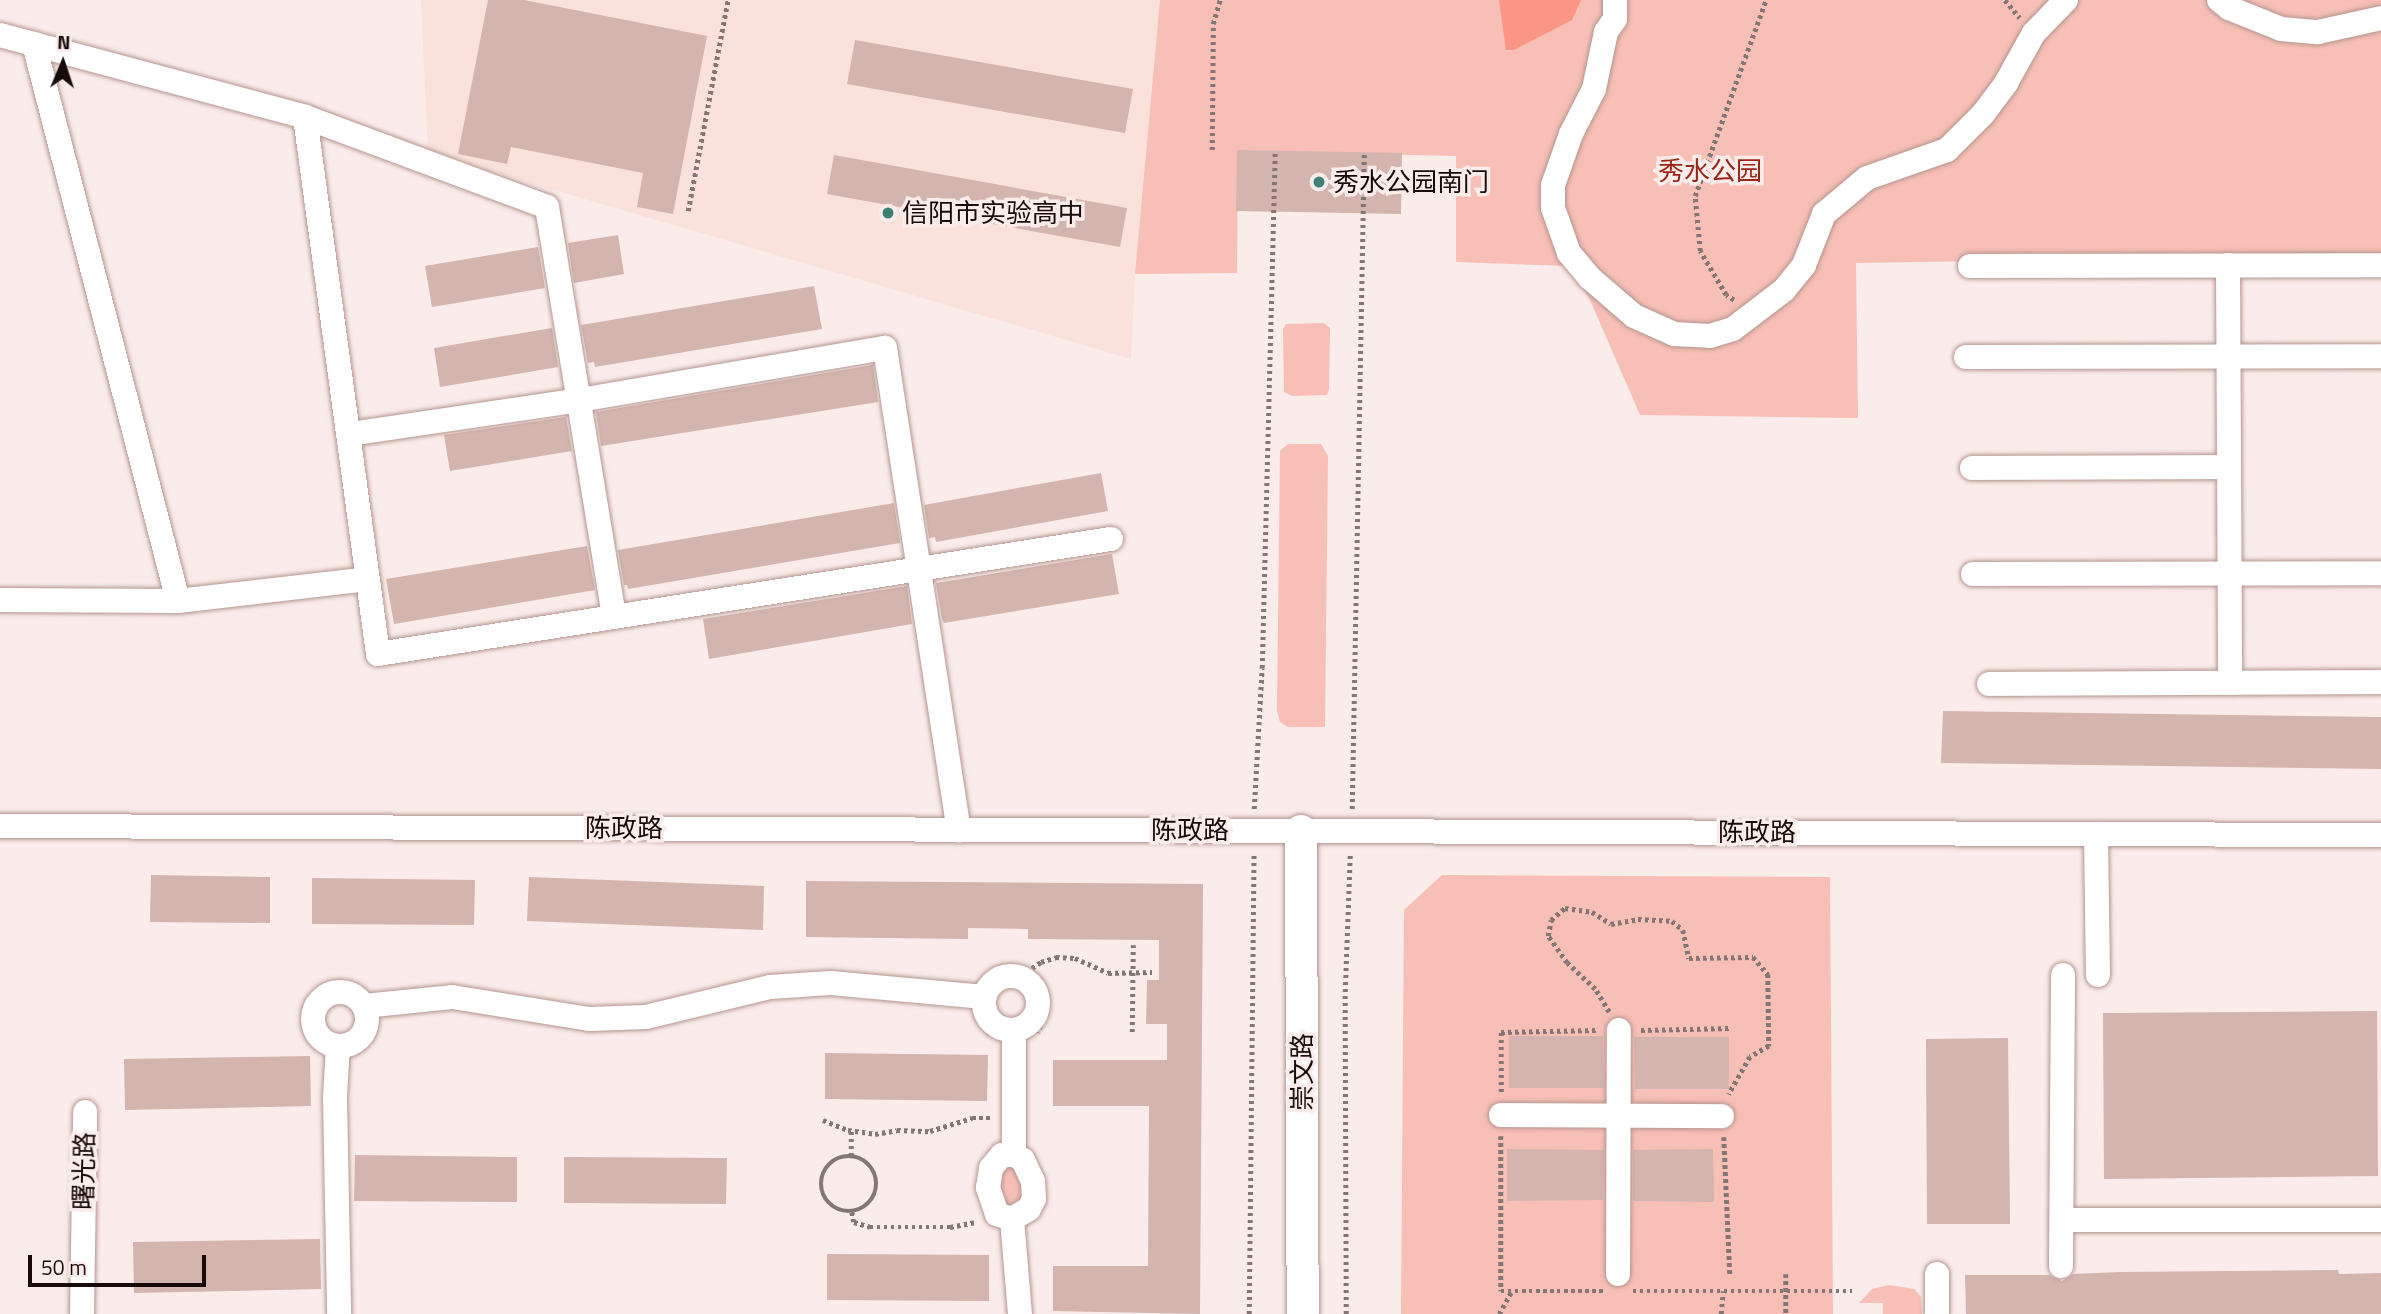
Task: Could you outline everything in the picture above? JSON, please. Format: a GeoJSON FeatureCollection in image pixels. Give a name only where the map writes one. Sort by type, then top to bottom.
{"type":"FeatureCollection","features":[{"type":"Feature","properties":{"kind":"main road","name":"崇文路"},"geometry":{"type":"LineString","coordinates":[[1301,831],[1303,1314]]}},
{"type":"Feature","properties":{"kind":"street"},"geometry":{"type":"LineString","coordinates":[[1615,0],[1615,19],[1606,32],[1594,89],[1571,134],[1553,185],[1553,208],[1569,253],[1590,278],[1634,316],[1674,334],[1710,336],[1733,329],[1757,314],[1795,278],[1812,248],[1824,214],[1835,203],[1867,178],[1947,149],[1983,114],[2006,83],[2034,33],[2066,0]]}},
{"type":"Feature","properties":{"kind":"street"},"geometry":{"type":"LineString","coordinates":[[2219,0],[2229,8],[2281,29],[2318,32],[2348,28],[2381,18]]}},
{"type":"Feature","properties":{"kind":"street"},"geometry":{"type":"LineString","coordinates":[[0,35],[305,117],[547,207],[614,617]]}},
{"type":"Feature","properties":{"kind":"street"},"geometry":{"type":"LineString","coordinates":[[34,44],[178,601]]}},
{"type":"Feature","properties":{"kind":"street"},"geometry":{"type":"LineString","coordinates":[[305,117],[378,654],[1111,539]]}},
{"type":"Feature","properties":{"kind":"street"},"geometry":{"type":"LineString","coordinates":[[2228,265],[2230,683]]}},
{"type":"Feature","properties":{"kind":"street"},"geometry":{"type":"LineString","coordinates":[[1970,266],[2381,265]]}},
{"type":"Feature","properties":{"kind":"street"},"geometry":{"type":"LineString","coordinates":[[350,434],[580,400],[886,348],[958,830]]}},
{"type":"Feature","properties":{"kind":"street"},"geometry":{"type":"LineString","coordinates":[[1966,357],[2381,356]]}},
{"type":"Feature","properties":{"kind":"street"},"geometry":{"type":"LineString","coordinates":[[1972,468],[2229,467]]}},
{"type":"Feature","properties":{"kind":"street"},"geometry":{"type":"LineString","coordinates":[[1973,574],[2381,573]]}},
{"type":"Feature","properties":{"kind":"street"},"geometry":{"type":"LineString","coordinates":[[0,600],[178,601],[368,579]]}},
{"type":"Feature","properties":{"kind":"street"},"geometry":{"type":"LineString","coordinates":[[1989,684],[2381,682]]}},
{"type":"Feature","properties":{"kind":"street","name":"陈政路"},"geometry":{"type":"LineString","coordinates":[[0,826],[2381,835]]}},
{"type":"Feature","properties":{"kind":"street"},"geometry":{"type":"LineString","coordinates":[[2096,834],[2098,975]]}},
{"type":"Feature","properties":{"kind":"street"},"geometry":{"type":"LineString","coordinates":[[2061,1266],[2063,975]]}},
{"type":"Feature","properties":{"kind":"street"},"geometry":{"type":"LineString","coordinates":[[980,1006],[990,985],[1002,978],[1014,976],[1027,981],[1036,991],[1039,1003],[1035,1016],[1027,1026],[1006,1035]]}},
{"type":"Feature","properties":{"kind":"street"},"geometry":{"type":"LineString","coordinates":[[364,1006],[452,997],[589,1019],[646,1017],[770,987],[831,983],[980,1006],[990,1021],[1006,1035],[1014,1122],[1014,1155]]}},
{"type":"Feature","properties":{"kind":"street"},"geometry":{"type":"LineString","coordinates":[[343,992],[355,996],[364,1006],[367,1019],[364,1032],[355,1042],[338,1046],[330,1045],[319,1037],[313,1026],[313,1012],[319,1001],[330,994],[343,992]]}},
{"type":"Feature","properties":{"kind":"street"},"geometry":{"type":"LineString","coordinates":[[1615,1024],[1619,1115],[1618,1274]]}},
{"type":"Feature","properties":{"kind":"street"},"geometry":{"type":"LineString","coordinates":[[338,1046],[335,1097],[339,1314]]}},
{"type":"Feature","properties":{"kind":"street","name":"曙光路"},"geometry":{"type":"LineString","coordinates":[[82,1314],[85,1112]]}},
{"type":"Feature","properties":{"kind":"street"},"geometry":{"type":"LineString","coordinates":[[1502,1115],[1722,1115]]}},
{"type":"Feature","properties":{"kind":"street"},"geometry":{"type":"LineString","coordinates":[[1002,1155],[1014,1155],[1030,1169],[1034,1199],[1021,1216],[1012,1219],[997,1214],[991,1203],[988,1180],[991,1168],[1002,1155]]}},
{"type":"Feature","properties":{"kind":"street"},"geometry":{"type":"LineString","coordinates":[[1012,1219],[1020,1314]]}},
{"type":"Feature","properties":{"kind":"street"},"geometry":{"type":"LineString","coordinates":[[2062,1220],[2381,1220]]}},
{"type":"Feature","properties":{"kind":"street"},"geometry":{"type":"LineString","coordinates":[[1937,1274],[1937,1314]]}},
{"type":"Feature","properties":{"kind":"path"},"geometry":{"type":"LineString","coordinates":[[688,211],[728,0]]}},
{"type":"Feature","properties":{"kind":"path"},"geometry":{"type":"LineString","coordinates":[[1212,150],[1213,24],[1220,0]]}},
{"type":"Feature","properties":{"kind":"path"},"geometry":{"type":"LineString","coordinates":[[1757,314],[1726,295],[1700,251],[1695,196],[1766,0]]}},
{"type":"Feature","properties":{"kind":"path"},"geometry":{"type":"LineString","coordinates":[[1249,1314],[1254,831],[1275,151]]}},
{"type":"Feature","properties":{"kind":"path"},"geometry":{"type":"LineString","coordinates":[[1346,1314],[1345,992],[1351,831],[1364,153]]}},
{"type":"Feature","properties":{"kind":"path"},"geometry":{"type":"LineString","coordinates":[[1615,1024],[1595,989],[1567,963],[1548,936],[1551,919],[1565,908],[1592,912],[1611,924],[1638,919],[1672,920],[1683,930],[1689,958],[1754,957],[1768,974],[1769,1046],[1750,1058],[1724,1102],[1722,1115],[1730,1274]]}},
{"type":"Feature","properties":{"kind":"path"},"geometry":{"type":"LineString","coordinates":[[1132,1032],[1133,945]]}},
{"type":"Feature","properties":{"kind":"path"},"geometry":{"type":"LineString","coordinates":[[1025,973],[1041,962],[1056,957],[1075,958],[1108,973],[1152,972]]}},
{"type":"Feature","properties":{"kind":"path"},"geometry":{"type":"LineString","coordinates":[[980,1006],[982,1027],[1006,1035]]}},
{"type":"Feature","properties":{"kind":"path"},"geometry":{"type":"LineString","coordinates":[[824,1120],[851,1131],[875,1134],[897,1130],[930,1131],[986,1117],[1014,1122]]}},
{"type":"Feature","properties":{"kind":"path"},"geometry":{"type":"LineString","coordinates":[[851,1131],[851,1156]]}},
{"type":"Feature","properties":{"kind":"path"},"geometry":{"type":"LineString","coordinates":[[851,1156],[869,1163],[876,1172],[878,1184],[876,1196],[869,1205],[852,1212],[835,1208],[826,1201],[821,1189],[821,1177],[826,1167],[835,1159],[851,1156]]}},
{"type":"Feature","properties":{"kind":"path"},"geometry":{"type":"LineString","coordinates":[[852,1212],[854,1222],[870,1227],[950,1227],[982,1220]]}},
{"type":"Feature","properties":{"kind":"path"},"geometry":{"type":"LineString","coordinates":[[1786,1274],[1786,1314]]}},
{"type":"Feature","properties":{"kind":"path"},"geometry":{"type":"LineString","coordinates":[[1499,1314],[1512,1291]]}},
{"type":"Feature","properties":{"kind":"path"},"geometry":{"type":"LineString","coordinates":[[1721,1314],[1723,1291]]}},
{"type":"Feature","properties":{"kind":"shaded area","name":"信阳市实验高中"},"geometry":{"type":"Polygon","coordinates":[[[421,0],[1160,0],[1135,274],[1131,359],[428,153],[421,0]]]}},
{"type":"Feature","properties":{"kind":"shaded area"},"geometry":{"type":"Polygon","coordinates":[[[1499,0],[1581,0],[1572,20],[1514,50],[1506,50],[1499,0]]]}},
{"type":"Feature","properties":{"kind":"green space","name":"秀水公园"},"geometry":{"type":"Polygon","coordinates":[[[1160,0],[2381,0],[2381,255],[1856,263],[1858,418],[1640,415],[1590,300],[1568,266],[1456,262],[1456,156],[1238,151],[1237,273],[1135,274],[1160,0]]]}},
{"type":"Feature","properties":{"kind":"green space"},"geometry":{"type":"Polygon","coordinates":[[[1324,323],[1330,328],[1327,395],[1292,396],[1284,392],[1283,329],[1286,324],[1324,323]]]}},
{"type":"Feature","properties":{"kind":"green space"},"geometry":{"type":"Polygon","coordinates":[[[1288,444],[1321,444],[1328,456],[1325,727],[1288,727],[1280,722],[1277,710],[1280,451],[1288,444]]]}},
{"type":"Feature","properties":{"kind":"green space"},"geometry":{"type":"Polygon","coordinates":[[[1442,875],[1830,877],[1833,1314],[1401,1314],[1404,910],[1442,875]]]}},
{"type":"Feature","properties":{"kind":"green space"},"geometry":{"type":"Polygon","coordinates":[[[1007,1164],[1016,1167],[1024,1195],[1012,1206],[1007,1205],[1002,1197],[1000,1179],[1007,1164]]]}},
{"type":"Feature","properties":{"kind":"green space"},"geometry":{"type":"Polygon","coordinates":[[[1889,1285],[1914,1289],[1921,1297],[1922,1314],[1883,1314],[1883,1303],[1859,1303],[1872,1289],[1889,1285]]]}},
{"type":"Feature","properties":{"kind":"building"},"geometry":{"type":"Polygon","coordinates":[[[488,0],[524,0],[707,36],[673,214],[637,207],[643,173],[511,147],[507,164],[458,154],[488,0]]]}},
{"type":"Feature","properties":{"kind":"building"},"geometry":{"type":"Polygon","coordinates":[[[855,40],[1133,89],[1125,133],[847,84],[855,40]]]}},
{"type":"Feature","properties":{"kind":"building","name":"秀水公园南门"},"geometry":{"type":"Polygon","coordinates":[[[1237,150],[1402,153],[1401,214],[1236,211],[1237,150]]]}},
{"type":"Feature","properties":{"kind":"building"},"geometry":{"type":"Polygon","coordinates":[[[834,155],[1127,208],[1120,247],[827,194],[834,155]]]}},
{"type":"Feature","properties":{"kind":"building"},"geometry":{"type":"Polygon","coordinates":[[[618,235],[624,274],[574,283],[568,243],[618,235]]]}},
{"type":"Feature","properties":{"kind":"building"},"geometry":{"type":"Polygon","coordinates":[[[538,247],[545,288],[432,307],[425,266],[538,247]]]}},
{"type":"Feature","properties":{"kind":"building"},"geometry":{"type":"Polygon","coordinates":[[[814,286],[822,329],[595,367],[594,362],[588,363],[581,325],[814,286]]]}},
{"type":"Feature","properties":{"kind":"building"},"geometry":{"type":"Polygon","coordinates":[[[552,328],[558,367],[440,387],[434,348],[552,328]]]}},
{"type":"Feature","properties":{"kind":"building"},"geometry":{"type":"Polygon","coordinates":[[[873,365],[878,402],[601,446],[596,412],[873,365]]]}},
{"type":"Feature","properties":{"kind":"building"},"geometry":{"type":"Polygon","coordinates":[[[566,417],[572,451],[450,471],[444,435],[566,417]]]}},
{"type":"Feature","properties":{"kind":"building"},"geometry":{"type":"Polygon","coordinates":[[[1101,473],[1108,511],[936,542],[935,537],[929,538],[924,505],[1101,473]]]}},
{"type":"Feature","properties":{"kind":"building"},"geometry":{"type":"Polygon","coordinates":[[[894,503],[900,543],[628,589],[627,585],[624,585],[618,550],[894,503]]]}},
{"type":"Feature","properties":{"kind":"building"},"geometry":{"type":"Polygon","coordinates":[[[587,546],[595,590],[394,624],[386,579],[587,546]]]}},
{"type":"Feature","properties":{"kind":"building"},"geometry":{"type":"Polygon","coordinates":[[[1112,554],[1119,594],[944,623],[942,619],[936,583],[1112,554]]]}},
{"type":"Feature","properties":{"kind":"building"},"geometry":{"type":"Polygon","coordinates":[[[907,586],[912,624],[709,659],[703,619],[907,586]]]}},
{"type":"Feature","properties":{"kind":"building"},"geometry":{"type":"Polygon","coordinates":[[[1943,711],[2381,717],[2381,769],[1941,763],[1943,711]]]}},
{"type":"Feature","properties":{"kind":"building"},"geometry":{"type":"Polygon","coordinates":[[[151,875],[270,877],[270,923],[150,922],[151,875]]]}},
{"type":"Feature","properties":{"kind":"building"},"geometry":{"type":"Polygon","coordinates":[[[529,877],[764,886],[763,930],[527,921],[529,877]]]}},
{"type":"Feature","properties":{"kind":"building"},"geometry":{"type":"Polygon","coordinates":[[[312,878],[475,880],[474,925],[312,924],[312,878]]]}},
{"type":"Feature","properties":{"kind":"building"},"geometry":{"type":"Polygon","coordinates":[[[806,881],[1203,884],[1200,1314],[1053,1311],[1053,1266],[1148,1266],[1149,1106],[1053,1106],[1053,1060],[1167,1060],[1167,1024],[1146,1024],[1147,980],[1159,980],[1159,940],[1028,939],[1028,929],[968,928],[968,939],[806,937],[806,881]]]}},
{"type":"Feature","properties":{"kind":"building"},"geometry":{"type":"Polygon","coordinates":[[[2377,1011],[2378,1176],[2104,1179],[2103,1013],[2377,1011]]]}},
{"type":"Feature","properties":{"kind":"building"},"geometry":{"type":"Polygon","coordinates":[[[1509,1036],[1603,1036],[1604,1088],[1509,1088],[1509,1036]]]}},
{"type":"Feature","properties":{"kind":"building"},"geometry":{"type":"Polygon","coordinates":[[[1634,1037],[1729,1037],[1729,1089],[1635,1089],[1634,1037]]]}},
{"type":"Feature","properties":{"kind":"building"},"geometry":{"type":"Polygon","coordinates":[[[2008,1038],[2010,1224],[1927,1224],[1926,1039],[2008,1038]]]}},
{"type":"Feature","properties":{"kind":"building"},"geometry":{"type":"Polygon","coordinates":[[[825,1053],[988,1055],[987,1101],[825,1099],[825,1053]]]}},
{"type":"Feature","properties":{"kind":"building"},"geometry":{"type":"Polygon","coordinates":[[[310,1056],[311,1106],[125,1110],[124,1059],[310,1056]]]}},
{"type":"Feature","properties":{"kind":"building"},"geometry":{"type":"Polygon","coordinates":[[[1507,1149],[1604,1150],[1603,1200],[1507,1201],[1507,1149]]]}},
{"type":"Feature","properties":{"kind":"building"},"geometry":{"type":"Polygon","coordinates":[[[1713,1149],[1714,1202],[1633,1201],[1633,1150],[1713,1149]]]}},
{"type":"Feature","properties":{"kind":"building"},"geometry":{"type":"Polygon","coordinates":[[[355,1155],[517,1157],[517,1202],[354,1201],[355,1155]]]}},
{"type":"Feature","properties":{"kind":"building"},"geometry":{"type":"Polygon","coordinates":[[[564,1157],[727,1158],[726,1204],[564,1203],[564,1157]]]}},
{"type":"Feature","properties":{"kind":"building"},"geometry":{"type":"Polygon","coordinates":[[[320,1239],[321,1289],[134,1293],[133,1242],[320,1239]]]}},
{"type":"Feature","properties":{"kind":"building"},"geometry":{"type":"Polygon","coordinates":[[[827,1254],[989,1255],[989,1301],[827,1300],[827,1254]]]}},
{"type":"Feature","properties":{"kind":"building"},"geometry":{"type":"Polygon","coordinates":[[[2338,1270],[2339,1274],[2381,1273],[2381,1314],[1966,1314],[1965,1275],[2049,1275],[2062,1281],[2073,1274],[2120,1272],[2338,1270]]]}},
{"type":"Feature","properties":{"kind":"place","name":"秀水公园南门"},"geometry":{"type":"Point","coordinates":[1319,182]}},
{"type":"Feature","properties":{"kind":"place","name":"信阳市实验高中"},"geometry":{"type":"Point","coordinates":[888,213]}}]}
